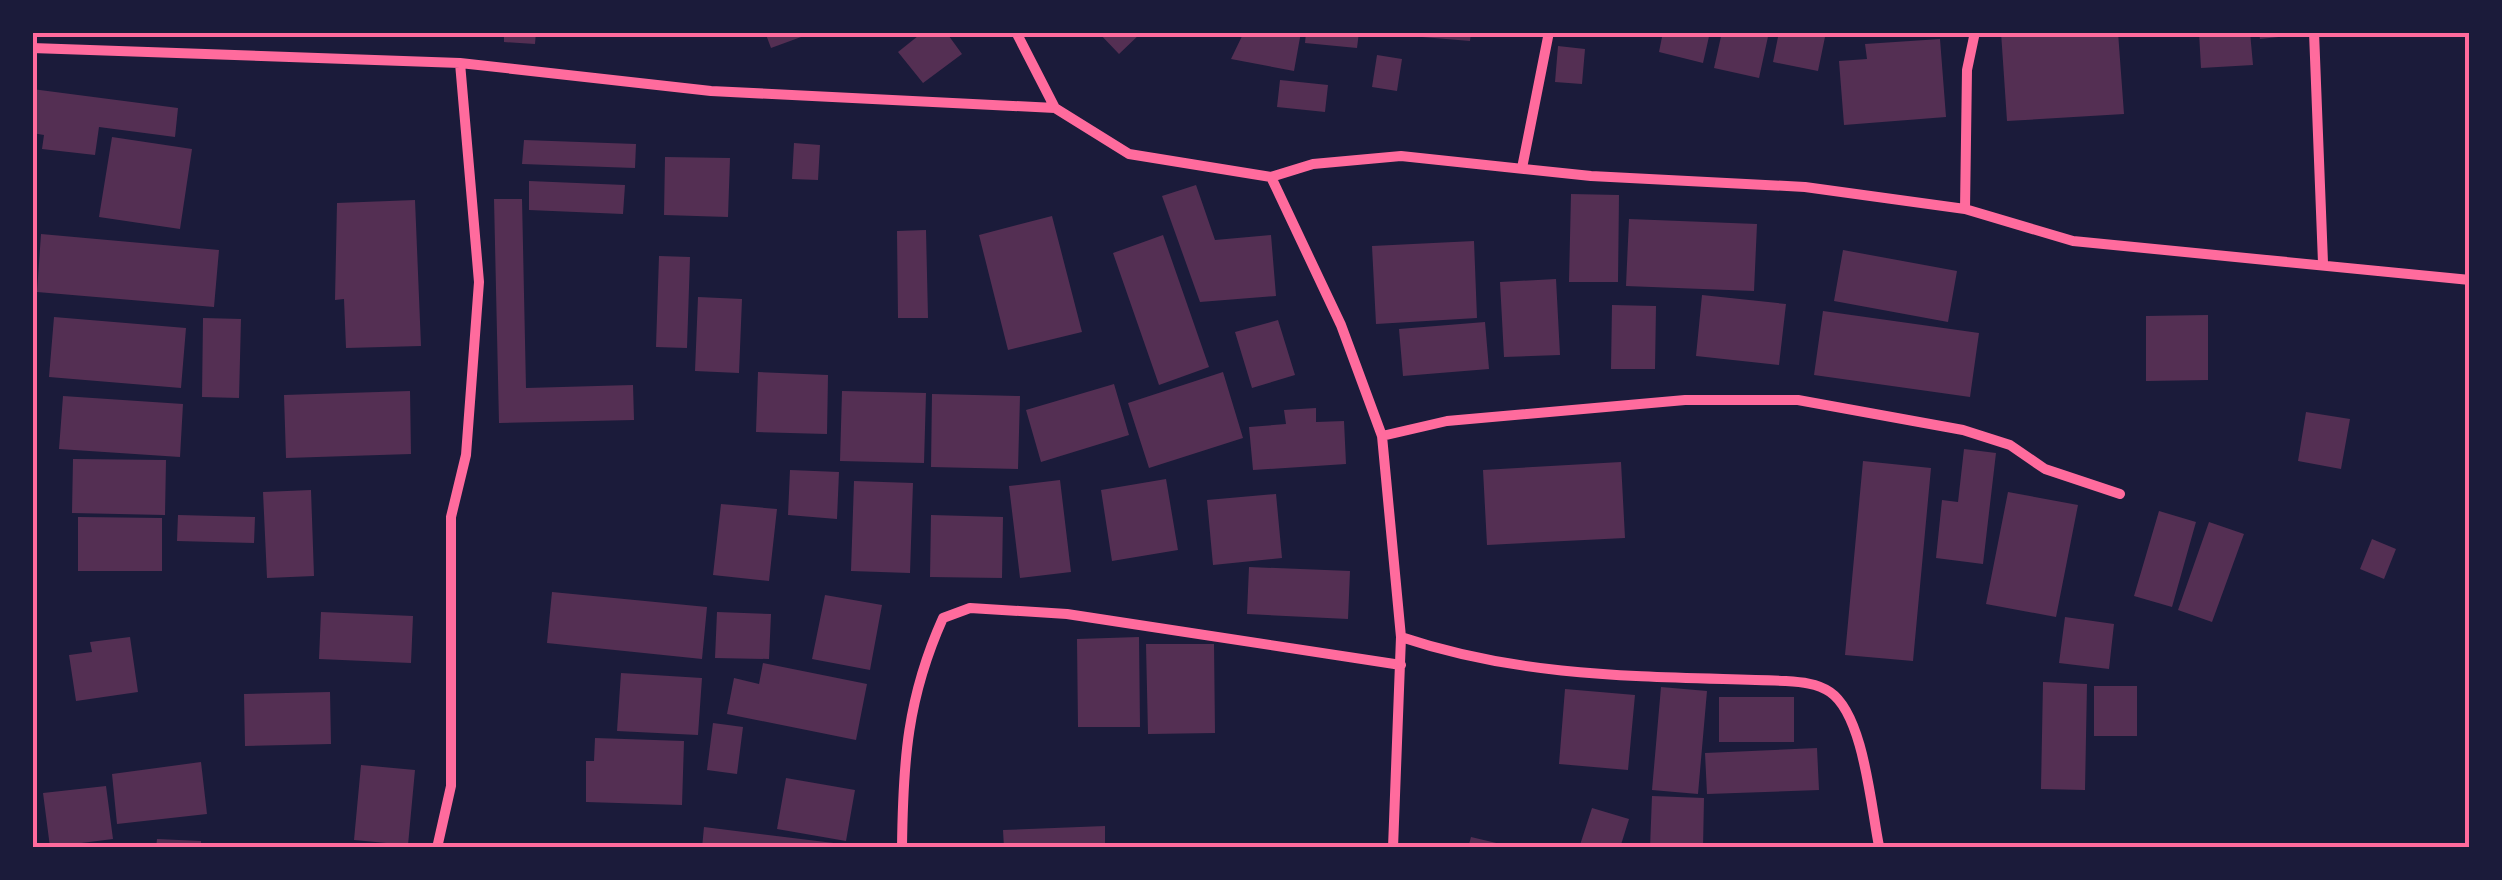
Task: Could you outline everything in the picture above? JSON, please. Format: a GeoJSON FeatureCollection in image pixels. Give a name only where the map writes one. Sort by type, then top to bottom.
{"type":"FeatureCollection","features":[{"type":"Feature","properties":{"kind":"street"},"geometry":{"type":"LineString","coordinates":[[1016,32],[1055,108]]}},
{"type":"Feature","properties":{"kind":"street"},"geometry":{"type":"LineString","coordinates":[[1522,168],[1549,32]]}},
{"type":"Feature","properties":{"kind":"street"},"geometry":{"type":"LineString","coordinates":[[1965,209],[1967,70],[1975,32]]}},
{"type":"Feature","properties":{"kind":"street"},"geometry":{"type":"LineString","coordinates":[[2314,32],[2323,263]]}},
{"type":"Feature","properties":{"kind":"street"},"geometry":{"type":"LineString","coordinates":[[32,48],[460,63],[711,91],[1055,108],[1129,154],[1271,177],[1313,164],[1400,156],[1806,187],[1965,209],[2074,241],[2470,280]]}},
{"type":"Feature","properties":{"kind":"street"},"geometry":{"type":"LineString","coordinates":[[438,848],[451,786],[450,516],[466,455],[478,282],[460,63]]}},
{"type":"Feature","properties":{"kind":"street"},"geometry":{"type":"LineString","coordinates":[[1271,177],[1341,325],[1382,436],[1401,637],[1392,848]]}},
{"type":"Feature","properties":{"kind":"street"},"geometry":{"type":"LineString","coordinates":[[1382,436],[1483,418],[1686,400],[1798,400],[1962,430],[2010,445],[2045,469],[2120,494]]}},
{"type":"Feature","properties":{"kind":"street"},"geometry":{"type":"LineString","coordinates":[[902,848],[903,750],[921,668],[944,618],[970,608],[1067,614],[1400,665]]}},
{"type":"Feature","properties":{"kind":"street"},"geometry":{"type":"LineString","coordinates":[[1401,637],[1456,656],[1553,673],[1785,681],[1809,683],[1831,692],[1857,735],[1879,846]]}},
{"type":"Feature","properties":{"kind":"building"},"geometry":{"type":"Polygon","coordinates":[[[504,32],[536,32],[535,44],[504,42],[504,32]]]}},
{"type":"Feature","properties":{"kind":"building"},"geometry":{"type":"Polygon","coordinates":[[[765,32],[811,32],[812,33],[771,48],[765,32]]]}},
{"type":"Feature","properties":{"kind":"building"},"geometry":{"type":"Polygon","coordinates":[[[923,32],[946,32],[962,54],[923,83],[898,52],[923,32]]]}},
{"type":"Feature","properties":{"kind":"building"},"geometry":{"type":"Polygon","coordinates":[[[1098,32],[1142,32],[1119,54],[1098,32]]]}},
{"type":"Feature","properties":{"kind":"building"},"geometry":{"type":"Polygon","coordinates":[[[1244,32],[1301,32],[1294,71],[1231,59],[1244,32]]]}},
{"type":"Feature","properties":{"kind":"building"},"geometry":{"type":"Polygon","coordinates":[[[1306,32],[1359,32],[1357,48],[1305,43],[1306,32]]]}},
{"type":"Feature","properties":{"kind":"building"},"geometry":{"type":"Polygon","coordinates":[[[1422,32],[1471,32],[1470,41],[1422,37],[1422,32]]]}},
{"type":"Feature","properties":{"kind":"building"},"geometry":{"type":"Polygon","coordinates":[[[1663,32],[1710,32],[1703,63],[1659,52],[1663,32]]]}},
{"type":"Feature","properties":{"kind":"building"},"geometry":{"type":"Polygon","coordinates":[[[1722,32],[1769,32],[1759,78],[1714,68],[1722,32]]]}},
{"type":"Feature","properties":{"kind":"building"},"geometry":{"type":"Polygon","coordinates":[[[1779,32],[1826,32],[1818,71],[1773,62],[1779,32]]]}},
{"type":"Feature","properties":{"kind":"building"},"geometry":{"type":"Polygon","coordinates":[[[2001,32],[2118,32],[2124,114],[2007,121],[2001,32]]]}},
{"type":"Feature","properties":{"kind":"building"},"geometry":{"type":"Polygon","coordinates":[[[2199,32],[2250,32],[2253,65],[2201,68],[2199,32]]]}},
{"type":"Feature","properties":{"kind":"building"},"geometry":{"type":"Polygon","coordinates":[[[2259,32],[2296,32],[2296,35],[2260,39],[2259,32]]]}},
{"type":"Feature","properties":{"kind":"building"},"geometry":{"type":"Polygon","coordinates":[[[1940,39],[1946,117],[1844,125],[1839,61],[1867,59],[1865,44],[1940,39]]]}},
{"type":"Feature","properties":{"kind":"building"},"geometry":{"type":"Polygon","coordinates":[[[1558,46],[1585,49],[1582,84],[1555,82],[1558,46]]]}},
{"type":"Feature","properties":{"kind":"building"},"geometry":{"type":"Polygon","coordinates":[[[1377,55],[1402,59],[1397,91],[1372,87],[1377,55]]]}},
{"type":"Feature","properties":{"kind":"building"},"geometry":{"type":"Polygon","coordinates":[[[1280,80],[1328,85],[1325,112],[1277,107],[1280,80]]]}},
{"type":"Feature","properties":{"kind":"building"},"geometry":{"type":"Polygon","coordinates":[[[32,89],[178,108],[175,137],[99,127],[95,155],[42,149],[44,135],[32,133],[32,89]]]}},
{"type":"Feature","properties":{"kind":"building"},"geometry":{"type":"Polygon","coordinates":[[[112,137],[192,149],[180,229],[99,217],[112,137]]]}},
{"type":"Feature","properties":{"kind":"building"},"geometry":{"type":"Polygon","coordinates":[[[524,140],[636,144],[635,168],[522,164],[524,140]]]}},
{"type":"Feature","properties":{"kind":"building"},"geometry":{"type":"Polygon","coordinates":[[[794,143],[820,145],[818,180],[792,179],[794,143]]]}},
{"type":"Feature","properties":{"kind":"building"},"geometry":{"type":"Polygon","coordinates":[[[665,157],[730,158],[728,217],[664,215],[665,157]]]}},
{"type":"Feature","properties":{"kind":"building"},"geometry":{"type":"Polygon","coordinates":[[[529,181],[625,185],[623,214],[529,210],[529,181]]]}},
{"type":"Feature","properties":{"kind":"building"},"geometry":{"type":"Polygon","coordinates":[[[1196,185],[1215,240],[1271,235],[1276,296],[1200,302],[1162,196],[1196,185]]]}},
{"type":"Feature","properties":{"kind":"building"},"geometry":{"type":"Polygon","coordinates":[[[1571,194],[1619,195],[1618,282],[1569,282],[1571,194]]]}},
{"type":"Feature","properties":{"kind":"building"},"geometry":{"type":"Polygon","coordinates":[[[494,199],[522,199],[526,388],[633,385],[634,420],[499,423],[494,199]]]}},
{"type":"Feature","properties":{"kind":"building"},"geometry":{"type":"Polygon","coordinates":[[[415,200],[421,346],[346,348],[344,299],[335,300],[337,203],[415,200]]]}},
{"type":"Feature","properties":{"kind":"building"},"geometry":{"type":"Polygon","coordinates":[[[1052,216],[1082,332],[1008,350],[979,235],[1052,216]]]}},
{"type":"Feature","properties":{"kind":"building"},"geometry":{"type":"Polygon","coordinates":[[[1629,219],[1757,224],[1754,291],[1626,286],[1629,219]]]}},
{"type":"Feature","properties":{"kind":"building"},"geometry":{"type":"Polygon","coordinates":[[[926,230],[928,318],[898,318],[897,231],[926,230]]]}},
{"type":"Feature","properties":{"kind":"building"},"geometry":{"type":"Polygon","coordinates":[[[41,234],[219,250],[214,307],[37,292],[41,234]]]}},
{"type":"Feature","properties":{"kind":"building"},"geometry":{"type":"Polygon","coordinates":[[[1163,235],[1209,367],[1159,385],[1113,253],[1163,235]]]}},
{"type":"Feature","properties":{"kind":"building"},"geometry":{"type":"Polygon","coordinates":[[[1474,241],[1477,318],[1376,324],[1372,246],[1474,241]]]}},
{"type":"Feature","properties":{"kind":"building"},"geometry":{"type":"Polygon","coordinates":[[[1843,250],[1957,271],[1948,322],[1834,301],[1843,250]]]}},
{"type":"Feature","properties":{"kind":"building"},"geometry":{"type":"Polygon","coordinates":[[[659,256],[690,257],[687,348],[656,347],[659,256]]]}},
{"type":"Feature","properties":{"kind":"building"},"geometry":{"type":"Polygon","coordinates":[[[1556,279],[1560,355],[1504,357],[1500,282],[1556,279]]]}},
{"type":"Feature","properties":{"kind":"building"},"geometry":{"type":"Polygon","coordinates":[[[1702,295],[1786,304],[1779,365],[1696,356],[1702,295]]]}},
{"type":"Feature","properties":{"kind":"building"},"geometry":{"type":"Polygon","coordinates":[[[698,297],[742,299],[739,373],[695,371],[698,297]]]}},
{"type":"Feature","properties":{"kind":"building"},"geometry":{"type":"Polygon","coordinates":[[[1612,305],[1656,306],[1655,369],[1611,369],[1612,305]]]}},
{"type":"Feature","properties":{"kind":"building"},"geometry":{"type":"Polygon","coordinates":[[[1823,311],[1979,333],[1970,397],[1814,375],[1823,311]]]}},
{"type":"Feature","properties":{"kind":"building"},"geometry":{"type":"Polygon","coordinates":[[[2208,315],[2208,380],[2146,381],[2146,316],[2208,315]]]}},
{"type":"Feature","properties":{"kind":"building"},"geometry":{"type":"Polygon","coordinates":[[[54,317],[186,328],[181,388],[49,377],[54,317]]]}},
{"type":"Feature","properties":{"kind":"building"},"geometry":{"type":"Polygon","coordinates":[[[203,318],[241,319],[239,398],[202,397],[203,318]]]}},
{"type":"Feature","properties":{"kind":"building"},"geometry":{"type":"Polygon","coordinates":[[[1278,320],[1295,375],[1252,388],[1235,332],[1278,320]]]}},
{"type":"Feature","properties":{"kind":"building"},"geometry":{"type":"Polygon","coordinates":[[[1485,322],[1489,369],[1403,376],[1399,329],[1485,322]]]}},
{"type":"Feature","properties":{"kind":"building"},"geometry":{"type":"Polygon","coordinates":[[[758,372],[828,375],[827,434],[756,432],[758,372]]]}},
{"type":"Feature","properties":{"kind":"building"},"geometry":{"type":"Polygon","coordinates":[[[1223,372],[1243,438],[1149,468],[1128,403],[1223,372]]]}},
{"type":"Feature","properties":{"kind":"building"},"geometry":{"type":"Polygon","coordinates":[[[1114,384],[1129,435],[1041,462],[1026,410],[1114,384]]]}},
{"type":"Feature","properties":{"kind":"building"},"geometry":{"type":"Polygon","coordinates":[[[410,391],[411,454],[286,458],[284,395],[410,391]]]}},
{"type":"Feature","properties":{"kind":"building"},"geometry":{"type":"Polygon","coordinates":[[[842,391],[926,393],[924,463],[840,461],[842,391]]]}},
{"type":"Feature","properties":{"kind":"building"},"geometry":{"type":"Polygon","coordinates":[[[932,394],[1020,396],[1018,469],[931,467],[932,394]]]}},
{"type":"Feature","properties":{"kind":"building"},"geometry":{"type":"Polygon","coordinates":[[[63,396],[183,404],[180,457],[59,449],[63,396]]]}},
{"type":"Feature","properties":{"kind":"building"},"geometry":{"type":"Polygon","coordinates":[[[1316,408],[1316,422],[1344,421],[1346,464],[1253,470],[1249,427],[1286,424],[1284,410],[1316,408]]]}},
{"type":"Feature","properties":{"kind":"building"},"geometry":{"type":"Polygon","coordinates":[[[2306,412],[2350,419],[2341,469],[2298,461],[2306,412]]]}},
{"type":"Feature","properties":{"kind":"building"},"geometry":{"type":"Polygon","coordinates":[[[1964,449],[1996,453],[1983,564],[1936,558],[1942,500],[1958,502],[1964,449]]]}},
{"type":"Feature","properties":{"kind":"building"},"geometry":{"type":"Polygon","coordinates":[[[73,459],[166,460],[165,515],[72,513],[73,459]]]}},
{"type":"Feature","properties":{"kind":"building"},"geometry":{"type":"Polygon","coordinates":[[[1863,461],[1931,468],[1913,661],[1845,655],[1863,461]]]}},
{"type":"Feature","properties":{"kind":"building"},"geometry":{"type":"Polygon","coordinates":[[[1621,462],[1625,538],[1487,545],[1483,470],[1621,462]]]}},
{"type":"Feature","properties":{"kind":"building"},"geometry":{"type":"Polygon","coordinates":[[[790,470],[839,472],[837,519],[788,515],[790,470]]]}},
{"type":"Feature","properties":{"kind":"building"},"geometry":{"type":"Polygon","coordinates":[[[1166,479],[1178,550],[1112,561],[1101,490],[1166,479]]]}},
{"type":"Feature","properties":{"kind":"building"},"geometry":{"type":"Polygon","coordinates":[[[1060,480],[1071,572],[1020,578],[1009,486],[1060,480]]]}},
{"type":"Feature","properties":{"kind":"building"},"geometry":{"type":"Polygon","coordinates":[[[854,481],[913,483],[910,573],[851,571],[854,481]]]}},
{"type":"Feature","properties":{"kind":"building"},"geometry":{"type":"Polygon","coordinates":[[[311,490],[314,576],[267,578],[263,492],[311,490]]]}},
{"type":"Feature","properties":{"kind":"building"},"geometry":{"type":"Polygon","coordinates":[[[2008,492],[2078,505],[2056,617],[1986,604],[2008,492]]]}},
{"type":"Feature","properties":{"kind":"building"},"geometry":{"type":"Polygon","coordinates":[[[1276,494],[1282,558],[1213,565],[1207,500],[1276,494]]]}},
{"type":"Feature","properties":{"kind":"building"},"geometry":{"type":"Polygon","coordinates":[[[721,504],[777,509],[769,581],[713,575],[721,504]]]}},
{"type":"Feature","properties":{"kind":"building"},"geometry":{"type":"Polygon","coordinates":[[[2159,511],[2196,522],[2172,607],[2134,596],[2159,511]]]}},
{"type":"Feature","properties":{"kind":"building"},"geometry":{"type":"Polygon","coordinates":[[[178,515],[255,517],[254,543],[177,541],[178,515]]]}},
{"type":"Feature","properties":{"kind":"building"},"geometry":{"type":"Polygon","coordinates":[[[931,515],[1003,517],[1002,578],[930,577],[931,515]]]}},
{"type":"Feature","properties":{"kind":"building"},"geometry":{"type":"Polygon","coordinates":[[[78,517],[162,518],[162,571],[78,571],[78,517]]]}},
{"type":"Feature","properties":{"kind":"building"},"geometry":{"type":"Polygon","coordinates":[[[2209,522],[2244,534],[2212,622],[2178,610],[2209,522]]]}},
{"type":"Feature","properties":{"kind":"building"},"geometry":{"type":"Polygon","coordinates":[[[2372,539],[2396,549],[2384,579],[2360,569],[2372,539]]]}},
{"type":"Feature","properties":{"kind":"building"},"geometry":{"type":"Polygon","coordinates":[[[1249,567],[1350,571],[1348,619],[1247,614],[1249,567]]]}},
{"type":"Feature","properties":{"kind":"building"},"geometry":{"type":"Polygon","coordinates":[[[552,592],[707,607],[702,659],[547,643],[552,592]]]}},
{"type":"Feature","properties":{"kind":"building"},"geometry":{"type":"Polygon","coordinates":[[[825,595],[882,605],[870,670],[812,659],[825,595]]]}},
{"type":"Feature","properties":{"kind":"building"},"geometry":{"type":"Polygon","coordinates":[[[321,612],[413,616],[411,663],[319,659],[321,612]]]}},
{"type":"Feature","properties":{"kind":"building"},"geometry":{"type":"Polygon","coordinates":[[[717,612],[771,614],[769,659],[715,658],[717,612]]]}},
{"type":"Feature","properties":{"kind":"building"},"geometry":{"type":"Polygon","coordinates":[[[2065,617],[2114,624],[2109,669],[2059,663],[2065,617]]]}},
{"type":"Feature","properties":{"kind":"building"},"geometry":{"type":"Polygon","coordinates":[[[130,637],[138,692],[76,701],[69,655],[92,652],[90,642],[130,637]]]}},
{"type":"Feature","properties":{"kind":"building"},"geometry":{"type":"Polygon","coordinates":[[[1139,637],[1140,727],[1078,727],[1077,639],[1139,637]]]}},
{"type":"Feature","properties":{"kind":"building"},"geometry":{"type":"Polygon","coordinates":[[[1146,644],[1214,644],[1215,733],[1148,734],[1146,644]]]}},
{"type":"Feature","properties":{"kind":"building"},"geometry":{"type":"Polygon","coordinates":[[[763,663],[867,684],[856,740],[727,714],[734,678],[759,684],[763,663]]]}},
{"type":"Feature","properties":{"kind":"building"},"geometry":{"type":"Polygon","coordinates":[[[621,673],[702,678],[698,735],[617,731],[621,673]]]}},
{"type":"Feature","properties":{"kind":"building"},"geometry":{"type":"Polygon","coordinates":[[[2043,682],[2087,684],[2085,790],[2041,789],[2043,682]]]}},
{"type":"Feature","properties":{"kind":"building"},"geometry":{"type":"Polygon","coordinates":[[[2094,686],[2137,686],[2137,736],[2094,736],[2094,686]]]}},
{"type":"Feature","properties":{"kind":"building"},"geometry":{"type":"Polygon","coordinates":[[[1661,687],[1707,691],[1698,794],[1652,790],[1661,687]]]}},
{"type":"Feature","properties":{"kind":"building"},"geometry":{"type":"Polygon","coordinates":[[[1565,689],[1635,695],[1628,770],[1559,764],[1565,689]]]}},
{"type":"Feature","properties":{"kind":"building"},"geometry":{"type":"Polygon","coordinates":[[[330,692],[331,744],[245,746],[244,694],[330,692]]]}},
{"type":"Feature","properties":{"kind":"building"},"geometry":{"type":"Polygon","coordinates":[[[1719,697],[1794,697],[1794,742],[1719,742],[1719,697]]]}},
{"type":"Feature","properties":{"kind":"building"},"geometry":{"type":"Polygon","coordinates":[[[713,723],[743,727],[737,774],[707,770],[713,723]]]}},
{"type":"Feature","properties":{"kind":"building"},"geometry":{"type":"Polygon","coordinates":[[[595,738],[684,741],[682,805],[586,802],[586,761],[594,761],[595,738]]]}},
{"type":"Feature","properties":{"kind":"building"},"geometry":{"type":"Polygon","coordinates":[[[1817,748],[1819,790],[1707,794],[1705,753],[1817,748]]]}},
{"type":"Feature","properties":{"kind":"building"},"geometry":{"type":"Polygon","coordinates":[[[201,762],[207,814],[117,824],[112,774],[201,762]]]}},
{"type":"Feature","properties":{"kind":"building"},"geometry":{"type":"Polygon","coordinates":[[[361,765],[415,770],[408,845],[354,840],[361,765]]]}},
{"type":"Feature","properties":{"kind":"building"},"geometry":{"type":"Polygon","coordinates":[[[786,778],[855,790],[846,841],[777,829],[786,778]]]}},
{"type":"Feature","properties":{"kind":"building"},"geometry":{"type":"Polygon","coordinates":[[[106,786],[113,839],[50,847],[43,793],[106,786]]]}},
{"type":"Feature","properties":{"kind":"building"},"geometry":{"type":"Polygon","coordinates":[[[1652,796],[1704,798],[1703,848],[1650,848],[1652,796]]]}},
{"type":"Feature","properties":{"kind":"building"},"geometry":{"type":"Polygon","coordinates":[[[1592,808],[1629,819],[1620,848],[1579,848],[1592,808]]]}},
{"type":"Feature","properties":{"kind":"building"},"geometry":{"type":"Polygon","coordinates":[[[1105,826],[1105,848],[1004,848],[1003,830],[1105,826]]]}},
{"type":"Feature","properties":{"kind":"building"},"geometry":{"type":"Polygon","coordinates":[[[704,827],[850,845],[850,848],[702,848],[704,827]]]}},
{"type":"Feature","properties":{"kind":"building"},"geometry":{"type":"Polygon","coordinates":[[[1471,837],[1509,846],[1509,848],[1468,848],[1471,837]]]}},
{"type":"Feature","properties":{"kind":"building"},"geometry":{"type":"Polygon","coordinates":[[[157,839],[201,841],[201,848],[156,848],[157,839]]]}}]}
